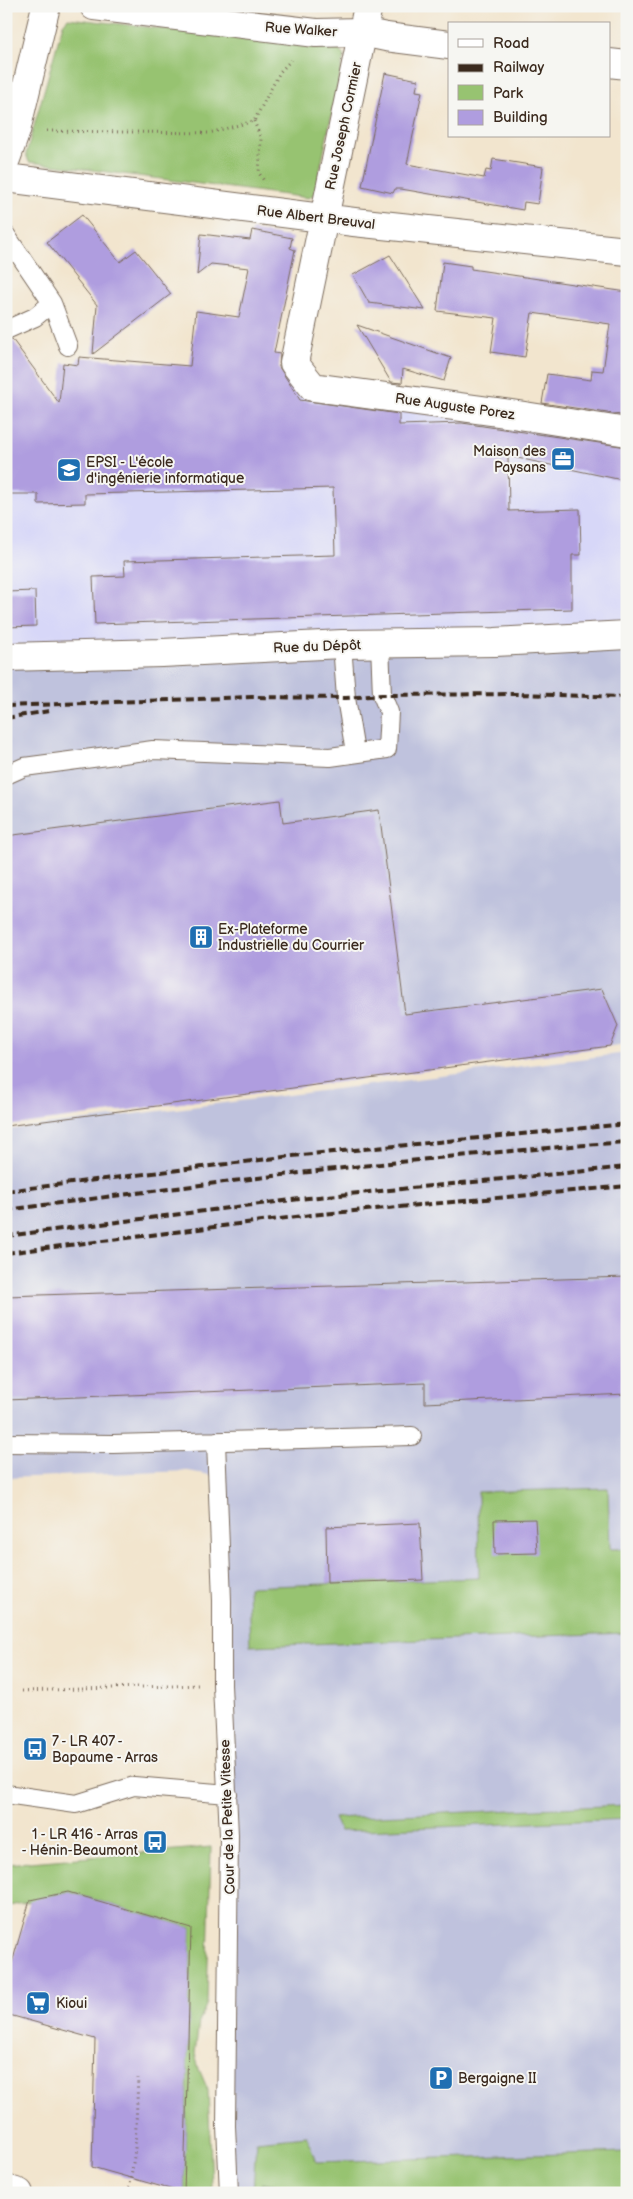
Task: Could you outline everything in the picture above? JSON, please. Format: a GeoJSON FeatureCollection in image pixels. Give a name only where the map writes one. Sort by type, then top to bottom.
{"type":"FeatureCollection","features":[{"type":"Feature","properties":{"kind":"street"},"geometry":{"type":"LineString","coordinates":[[6,159],[16,132],[46,6]]}},
{"type":"Feature","properties":{"kind":"street","name":"Rue Walker"},"geometry":{"type":"LineString","coordinates":[[94,6],[316,33],[365,19],[386,37],[448,45]]}},
{"type":"Feature","properties":{"kind":"street","name":"Rue Joseph Cormier"},"geometry":{"type":"LineString","coordinates":[[294,363],[365,19]]}},
{"type":"Feature","properties":{"kind":"street"},"geometry":{"type":"LineString","coordinates":[[610,63],[627,66]]}},
{"type":"Feature","properties":{"kind":"street","name":"Rue Albert Breuval"},"geometry":{"type":"LineString","coordinates":[[6,178],[324,218],[627,251]]}},
{"type":"Feature","properties":{"kind":"street","name":"Rue Auguste Porez"},"geometry":{"type":"LineString","coordinates":[[294,363],[313,387],[512,414],[627,432]]}},
{"type":"Feature","properties":{"kind":"street","name":"Rue du Dépôt"},"geometry":{"type":"LineString","coordinates":[[6,657],[162,653],[342,644],[494,642],[627,635]]}},
{"type":"Feature","properties":{"kind":"street"},"geometry":{"type":"LineString","coordinates":[[6,2189],[19,2193]]}},
{"type":"Feature","properties":{"kind":"lane"},"geometry":{"type":"LineString","coordinates":[[6,235],[52,303],[68,346]]}},
{"type":"Feature","properties":{"kind":"lane"},"geometry":{"type":"LineString","coordinates":[[6,330],[35,317],[52,303]]}},
{"type":"Feature","properties":{"kind":"lane"},"geometry":{"type":"LineString","coordinates":[[342,644],[347,705],[355,752]]}},
{"type":"Feature","properties":{"kind":"lane"},"geometry":{"type":"LineString","coordinates":[[6,775],[24,767],[154,750],[330,757],[355,752],[388,749],[389,712],[382,695],[380,644]]}},
{"type":"Feature","properties":{"kind":"lane"},"geometry":{"type":"LineString","coordinates":[[6,1443],[113,1444],[412,1436]]}},
{"type":"Feature","properties":{"kind":"lane","name":"Cour de la Petite Vitesse"},"geometry":{"type":"LineString","coordinates":[[216,1441],[222,1601],[222,1685],[228,1794],[229,1954],[226,2126],[229,2193]]}},
{"type":"Feature","properties":{"kind":"lane"},"geometry":{"type":"LineString","coordinates":[[6,1794],[76,1804],[134,1786],[228,1794]]}},
{"type":"Feature","properties":{"kind":"path"},"geometry":{"type":"LineString","coordinates":[[280,212],[259,173],[260,139],[254,122],[280,72],[316,33]]}},
{"type":"Feature","properties":{"kind":"path"},"geometry":{"type":"LineString","coordinates":[[16,132],[208,133],[254,122]]}},
{"type":"Feature","properties":{"kind":"path"},"geometry":{"type":"LineString","coordinates":[[22,1691],[134,1686],[222,1685]]}},
{"type":"Feature","properties":{"kind":"path"},"geometry":{"type":"LineString","coordinates":[[128,2193],[135,2149],[138,2078]]}},
{"type":"Feature","properties":{"kind":"shaded area"},"geometry":{"type":"Polygon","coordinates":[[[79,357],[285,374],[627,432],[627,635],[6,657],[6,436],[76,434],[75,365],[79,357]]]}},
{"type":"Feature","properties":{"kind":"shaded area"},"geometry":{"type":"Polygon","coordinates":[[[627,635],[627,1044],[6,1126],[6,657],[627,635]]]}},
{"type":"Feature","properties":{"kind":"shaded area"},"geometry":{"type":"Polygon","coordinates":[[[627,1053],[627,2192],[252,2193],[228,2186],[216,1476],[188,1471],[6,1478],[6,1130],[627,1053]]]}},
{"type":"Feature","properties":{"kind":"green space"},"geometry":{"type":"Polygon","coordinates":[[[68,18],[338,49],[344,56],[315,194],[309,198],[29,162],[26,154],[63,24],[68,18]]]}},
{"type":"Feature","properties":{"kind":"green space"},"geometry":{"type":"Polygon","coordinates":[[[608,1488],[610,1549],[627,1549],[627,1633],[250,1646],[248,1587],[479,1578],[478,1492],[608,1488]]]}},
{"type":"Feature","properties":{"kind":"green space"},"geometry":{"type":"Polygon","coordinates":[[[627,1805],[627,1819],[340,1831],[334,1818],[627,1805]]]}},
{"type":"Feature","properties":{"kind":"green space"},"geometry":{"type":"Polygon","coordinates":[[[211,1847],[207,2003],[199,2022],[195,2053],[199,2069],[208,2090],[212,2184],[211,2193],[184,2193],[191,1928],[68,1892],[6,1907],[6,1864],[211,1847]]]}},
{"type":"Feature","properties":{"kind":"green space"},"geometry":{"type":"Polygon","coordinates":[[[307,2136],[316,2162],[627,2152],[627,2193],[253,2193],[256,2141],[307,2136]]]}},
{"type":"Feature","properties":{"kind":"green space"},"geometry":{"type":"Polygon","coordinates":[[[263,2182],[321,2193],[253,2193],[263,2182]]]}},
{"type":"Feature","properties":{"kind":"building"},"geometry":{"type":"Polygon","coordinates":[[[385,73],[418,80],[416,91],[422,92],[407,164],[484,178],[486,170],[491,171],[493,159],[543,167],[538,204],[524,202],[523,210],[401,189],[395,189],[393,193],[362,186],[385,73]]]}},
{"type":"Feature","properties":{"kind":"building"},"geometry":{"type":"Polygon","coordinates":[[[82,215],[120,262],[136,250],[171,294],[93,354],[97,305],[47,242],[82,215]]]}},
{"type":"Feature","properties":{"kind":"building"},"geometry":{"type":"Polygon","coordinates":[[[252,230],[292,238],[290,248],[295,250],[274,353],[280,354],[279,367],[300,400],[399,414],[399,425],[462,423],[627,447],[627,481],[508,456],[509,511],[580,509],[581,555],[572,555],[572,609],[95,624],[93,577],[125,576],[124,561],[335,555],[333,488],[85,494],[85,503],[38,504],[38,494],[6,494],[6,340],[12,339],[59,403],[63,363],[78,365],[79,357],[190,366],[196,311],[239,317],[249,268],[211,264],[197,275],[201,234],[250,240],[252,230]]]}},
{"type":"Feature","properties":{"kind":"building"},"geometry":{"type":"Polygon","coordinates":[[[390,255],[425,310],[369,303],[353,275],[390,255]]]}},
{"type":"Feature","properties":{"kind":"building"},"geometry":{"type":"Polygon","coordinates":[[[443,262],[471,266],[471,269],[627,292],[627,416],[542,403],[547,374],[591,380],[592,370],[603,371],[610,324],[532,313],[525,357],[491,352],[496,318],[437,311],[443,262]]]}},
{"type":"Feature","properties":{"kind":"building"},"geometry":{"type":"Polygon","coordinates":[[[357,325],[451,358],[444,381],[403,369],[402,383],[391,382],[357,325]]]}},
{"type":"Feature","properties":{"kind":"building"},"geometry":{"type":"Polygon","coordinates":[[[35,591],[36,626],[6,627],[6,592],[35,591]]]}},
{"type":"Feature","properties":{"kind":"building","name":"Ex-Plateforme Industrielle du Courrier"},"geometry":{"type":"Polygon","coordinates":[[[280,800],[283,823],[379,810],[405,1014],[602,989],[618,1026],[610,1046],[6,1126],[6,836],[280,800]]]}},
{"type":"Feature","properties":{"kind":"building"},"geometry":{"type":"Polygon","coordinates":[[[627,1277],[627,1394],[425,1403],[425,1383],[6,1400],[6,1296],[627,1277]]]}},
{"type":"Feature","properties":{"kind":"building"},"geometry":{"type":"Polygon","coordinates":[[[535,1519],[537,1553],[495,1554],[494,1520],[535,1519]]]}},
{"type":"Feature","properties":{"kind":"building"},"geometry":{"type":"Polygon","coordinates":[[[420,1523],[423,1580],[327,1583],[326,1527],[420,1523]]]}},
{"type":"Feature","properties":{"kind":"building"},"geometry":{"type":"Polygon","coordinates":[[[68,1892],[191,1928],[184,2193],[92,2167],[95,2039],[6,2014],[6,1961],[12,1963],[30,1900],[68,1892]]]}},
{"type":"Feature","properties":{"kind":"railway"},"geometry":{"type":"LineString","coordinates":[[6,706],[252,697],[346,698],[382,695],[517,694],[627,697]]}},
{"type":"Feature","properties":{"kind":"railway"},"geometry":{"type":"LineString","coordinates":[[6,718],[49,711]]}},
{"type":"Feature","properties":{"kind":"railway"},"geometry":{"type":"LineString","coordinates":[[6,1191],[301,1155],[627,1124]]}},
{"type":"Feature","properties":{"kind":"railway"},"geometry":{"type":"LineString","coordinates":[[6,1210],[239,1180],[394,1163],[627,1142]]}},
{"type":"Feature","properties":{"kind":"railway"},"geometry":{"type":"LineString","coordinates":[[6,1236],[308,1198],[627,1167]]}},
{"type":"Feature","properties":{"kind":"railway"},"geometry":{"type":"LineString","coordinates":[[6,1253],[311,1215],[627,1186]]}},
{"type":"Feature","properties":{"kind":"place","name":"Maison des Paysans"},"geometry":{"type":"Point","coordinates":[563,459]}},
{"type":"Feature","properties":{"kind":"place","name":"EPSI - L'école d'ingénierie informatique"},"geometry":{"type":"Point","coordinates":[69,470]}},
{"type":"Feature","properties":{"kind":"place","name":"Ex-Plateforme Industrielle du Courrier"},"geometry":{"type":"Point","coordinates":[201,937]}},
{"type":"Feature","properties":{"kind":"place","name":"7 - LR 407 - Bapaume - Arras"},"geometry":{"type":"Point","coordinates":[35,1749]}},
{"type":"Feature","properties":{"kind":"place","name":"1 - LR 416 - Arras - Hénin-Beaumont"},"geometry":{"type":"Point","coordinates":[155,1842]}},
{"type":"Feature","properties":{"kind":"place","name":"Kioui"},"geometry":{"type":"Point","coordinates":[38,2003]}},
{"type":"Feature","properties":{"kind":"place","name":"Bergaigne II"},"geometry":{"type":"Point","coordinates":[441,2078]}}]}
